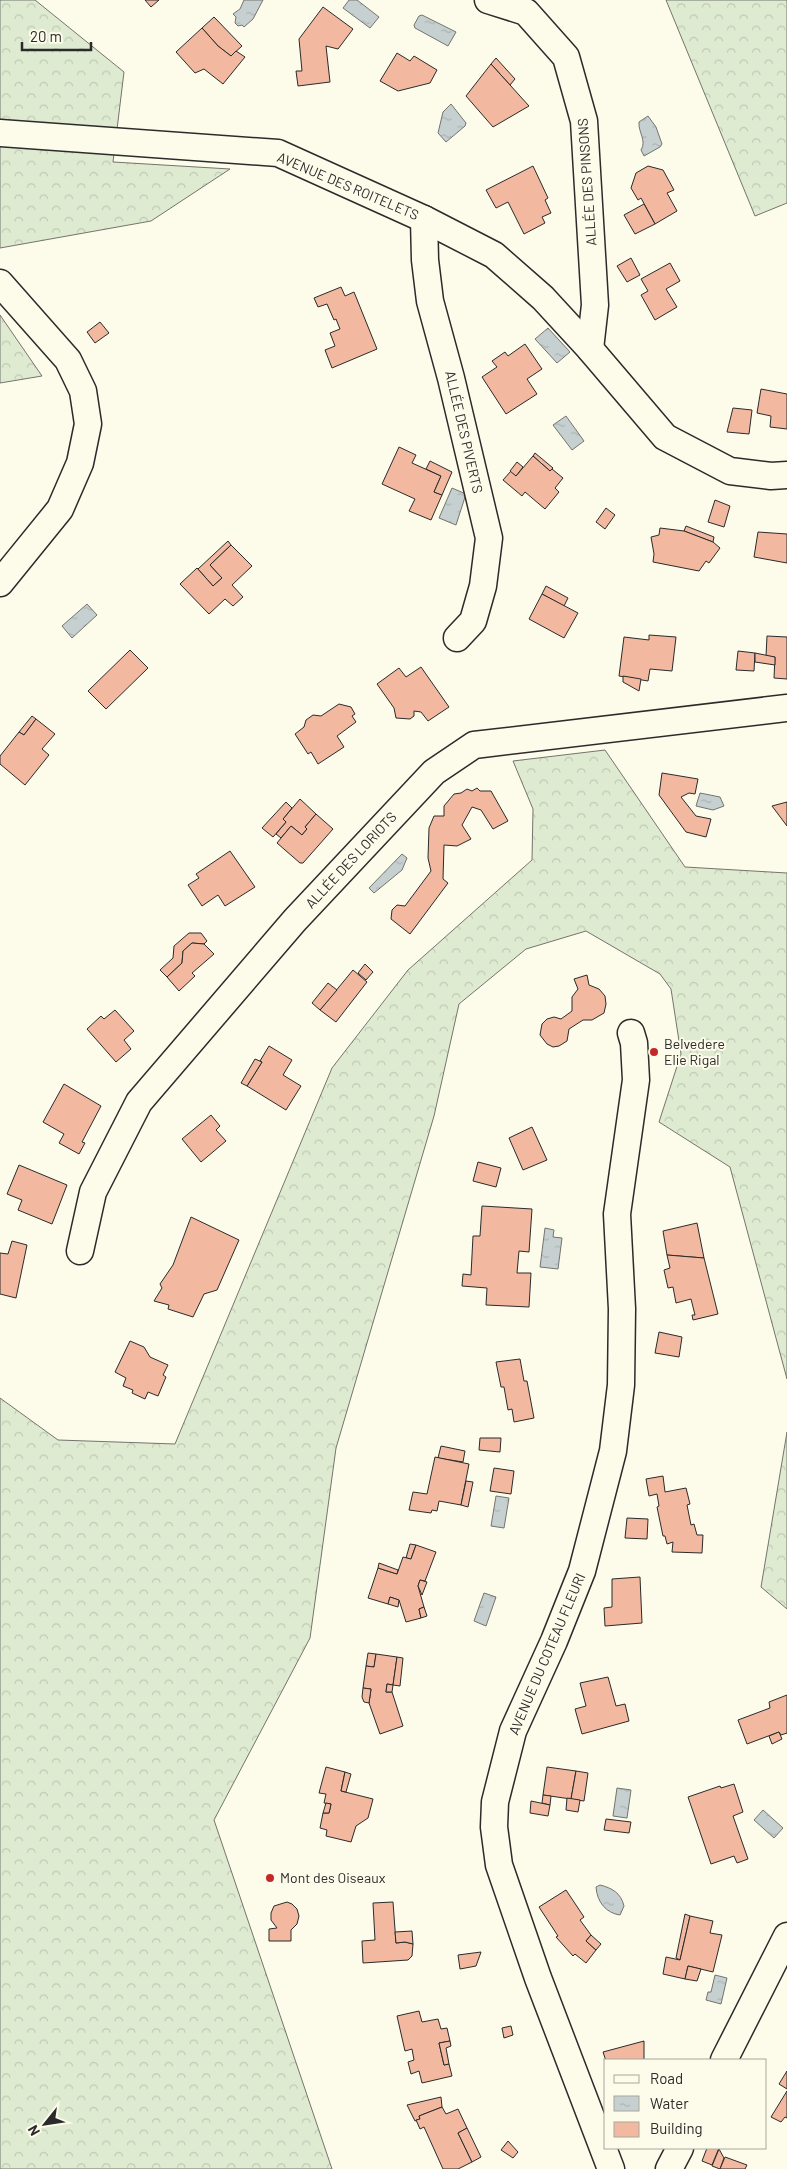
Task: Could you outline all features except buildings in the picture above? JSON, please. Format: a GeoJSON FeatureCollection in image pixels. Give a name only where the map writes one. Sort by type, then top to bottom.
{"type":"FeatureCollection","features":[{"type":"Feature","properties":{"kind":"street","name":"ALLÉE DES PINSONS"},"geometry":{"type":"LineString","coordinates":[[488,0],[526,12],[566,57],[584,121],[595,305],[590,349]]}},
{"type":"Feature","properties":{"kind":"street","name":"AVENUE DES ROITELETS"},"geometry":{"type":"LineString","coordinates":[[0,133],[278,153],[424,219],[494,255],[543,298],[590,349],[665,437],[730,471],[772,476],[787,475]]}},
{"type":"Feature","properties":{"kind":"street","name":"ALLÉE DES PIVERTS"},"geometry":{"type":"LineString","coordinates":[[424,219],[425,260],[430,301],[451,378],[489,538],[483,586],[473,621],[457,638]]}},
{"type":"Feature","properties":{"kind":"street"},"geometry":{"type":"LineString","coordinates":[[0,283],[68,360],[83,391],[88,424],[80,463],[60,510],[0,583]]}},
{"type":"Feature","properties":{"kind":"street","name":"ALLÉE DES LORIOTS"},"geometry":{"type":"LineString","coordinates":[[80,1252],[93,1192],[139,1102],[295,920],[434,772],[474,745],[787,708]]}},
{"type":"Feature","properties":{"kind":"street","name":"AVENUE DU COTEAU FLEURI"},"geometry":{"type":"LineString","coordinates":[[611,2169],[538,1978],[499,1865],[494,1827],[495,1802],[513,1730],[554,1641],[582,1571],[613,1451],[621,1385],[622,1309],[617,1214],[636,1080],[634,1043],[631,1033]]}},
{"type":"Feature","properties":{"kind":"street"},"geometry":{"type":"LineString","coordinates":[[725,2059],[787,1936]]}},
{"type":"Feature","properties":{"kind":"street"},"geometry":{"type":"LineString","coordinates":[[669,2169],[679,2149]]}},
{"type":"Feature","properties":{"kind":"green space"},"geometry":{"type":"Polygon","coordinates":[[[0,0],[35,0],[124,72],[113,162],[230,169],[151,221],[0,248],[0,0]]]}},
{"type":"Feature","properties":{"kind":"green space"},"geometry":{"type":"Polygon","coordinates":[[[666,0],[787,0],[787,203],[755,216],[666,0]]]}},
{"type":"Feature","properties":{"kind":"green space"},"geometry":{"type":"Polygon","coordinates":[[[0,315],[42,376],[0,383],[0,315]]]}},
{"type":"Feature","properties":{"kind":"green space"},"geometry":{"type":"Polygon","coordinates":[[[605,750],[685,867],[787,873],[787,1379],[730,1167],[659,1122],[681,1054],[671,989],[660,974],[586,931],[526,949],[459,1004],[434,1116],[336,1448],[310,1638],[214,1820],[332,2169],[0,2169],[0,1398],[58,1440],[175,1444],[332,1068],[408,970],[532,860],[533,809],[513,761],[605,750]]]}},
{"type":"Feature","properties":{"kind":"green space"},"geometry":{"type":"Polygon","coordinates":[[[787,1432],[787,1609],[761,1587],[787,1432]]]}},
{"type":"Feature","properties":{"kind":"water"},"geometry":{"type":"Polygon","coordinates":[[[244,0],[263,0],[253,19],[244,27],[242,25],[238,26],[235,23],[236,17],[233,14],[240,9],[244,0]]]}},
{"type":"Feature","properties":{"kind":"water"},"geometry":{"type":"Polygon","coordinates":[[[349,0],[357,0],[379,17],[370,28],[343,8],[349,0]]]}},
{"type":"Feature","properties":{"kind":"water"},"geometry":{"type":"Polygon","coordinates":[[[422,15],[456,32],[448,46],[415,28],[414,25],[419,16],[422,15]]]}},
{"type":"Feature","properties":{"kind":"water"},"geometry":{"type":"Polygon","coordinates":[[[451,104],[466,123],[446,142],[438,133],[443,112],[451,104]]]}},
{"type":"Feature","properties":{"kind":"water"},"geometry":{"type":"Polygon","coordinates":[[[648,116],[656,127],[662,144],[644,156],[641,150],[643,140],[639,122],[648,116]]]}},
{"type":"Feature","properties":{"kind":"water"},"geometry":{"type":"Polygon","coordinates":[[[548,328],[570,352],[557,363],[535,339],[548,328]]]}},
{"type":"Feature","properties":{"kind":"water"},"geometry":{"type":"Polygon","coordinates":[[[566,416],[584,441],[572,450],[553,425],[566,416]]]}},
{"type":"Feature","properties":{"kind":"water"},"geometry":{"type":"Polygon","coordinates":[[[452,488],[466,494],[456,525],[439,518],[452,488]]]}},
{"type":"Feature","properties":{"kind":"water"},"geometry":{"type":"Polygon","coordinates":[[[87,604],[97,615],[72,638],[62,626],[87,604]]]}},
{"type":"Feature","properties":{"kind":"water"},"geometry":{"type":"Polygon","coordinates":[[[700,793],[720,797],[724,806],[713,810],[696,806],[700,793]]]}},
{"type":"Feature","properties":{"kind":"water"},"geometry":{"type":"Polygon","coordinates":[[[402,854],[407,858],[402,870],[374,893],[369,888],[402,854]]]}},
{"type":"Feature","properties":{"kind":"water"},"geometry":{"type":"Polygon","coordinates":[[[545,1228],[554,1230],[553,1237],[562,1238],[558,1269],[540,1267],[545,1228]]]}},
{"type":"Feature","properties":{"kind":"water"},"geometry":{"type":"Polygon","coordinates":[[[496,1496],[509,1498],[504,1528],[491,1526],[496,1496]]]}},
{"type":"Feature","properties":{"kind":"water"},"geometry":{"type":"Polygon","coordinates":[[[484,1593],[496,1597],[486,1626],[474,1621],[484,1593]]]}},
{"type":"Feature","properties":{"kind":"water"},"geometry":{"type":"Polygon","coordinates":[[[617,1788],[631,1790],[627,1818],[613,1816],[617,1788]]]}},
{"type":"Feature","properties":{"kind":"water"},"geometry":{"type":"Polygon","coordinates":[[[763,1810],[783,1828],[774,1838],[754,1820],[763,1810]]]}},
{"type":"Feature","properties":{"kind":"water"},"geometry":{"type":"Polygon","coordinates":[[[600,1885],[612,1890],[621,1898],[624,1906],[620,1915],[610,1912],[600,1902],[596,1887],[600,1885]]]}},
{"type":"Feature","properties":{"kind":"water"},"geometry":{"type":"Polygon","coordinates":[[[715,1975],[727,1978],[721,2004],[706,2000],[708,1992],[711,1992],[715,1975]]]}},
{"type":"Feature","properties":{"kind":"place","name":"Belvedere Elie Rigal"},"geometry":{"type":"Point","coordinates":[654,1052]}},
{"type":"Feature","properties":{"kind":"place","name":"Mont des Oiseaux"},"geometry":{"type":"Point","coordinates":[270,1878]}}]}
